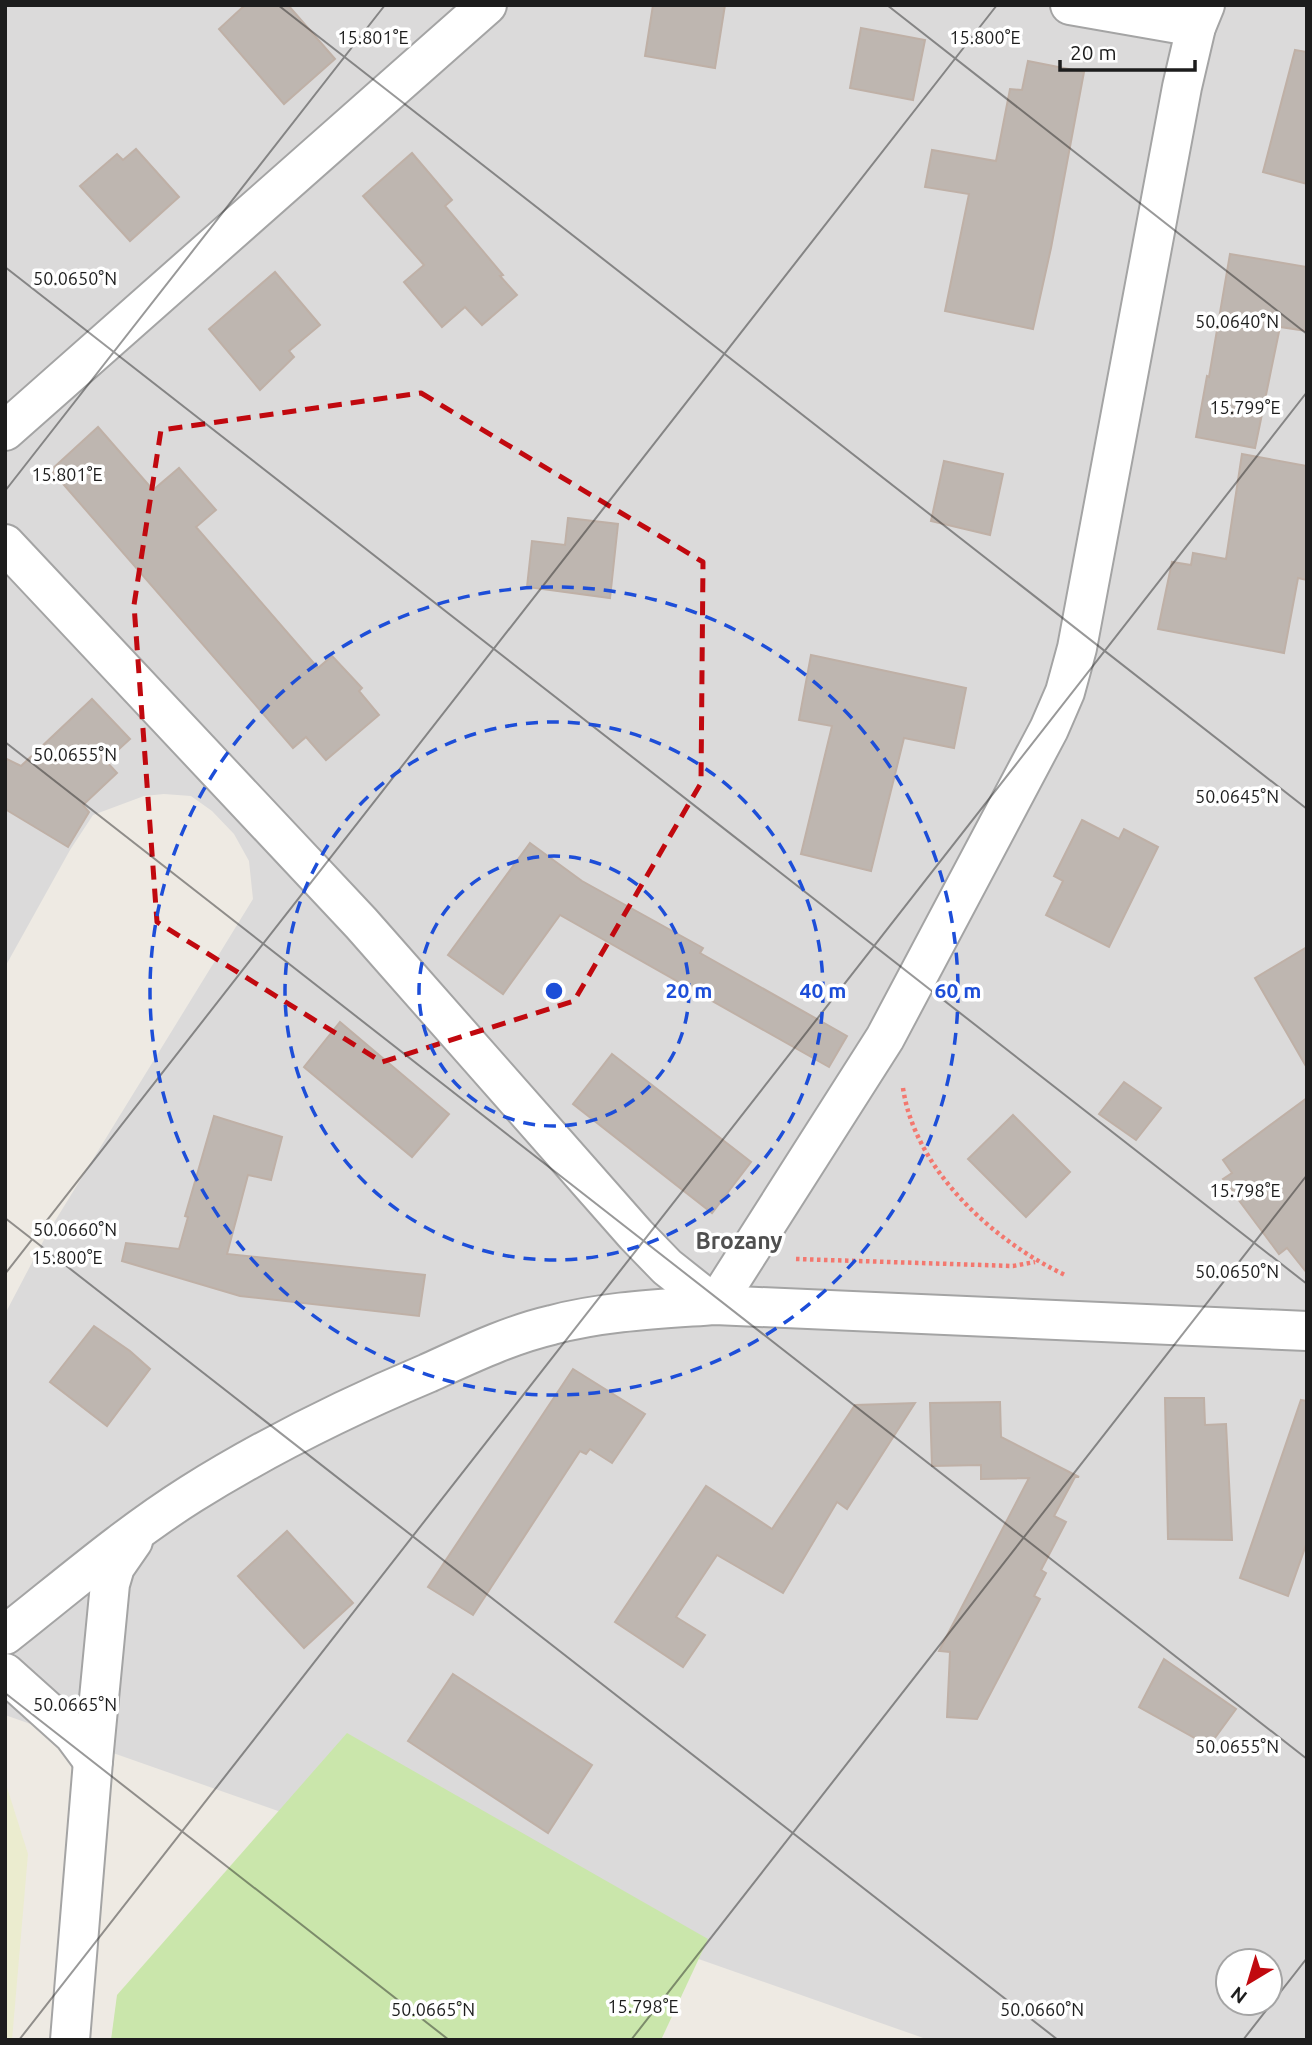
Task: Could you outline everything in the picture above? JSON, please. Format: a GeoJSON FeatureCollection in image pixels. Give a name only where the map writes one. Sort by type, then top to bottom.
{"type":"FeatureCollection","features":[{"type":"Feature","properties":{"kind":"street"},"geometry":{"type":"LineString","coordinates":[[5,431],[486,5]]}},
{"type":"Feature","properties":{"kind":"street"},"geometry":{"type":"LineString","coordinates":[[715,1306],[884,1038],[1049,729],[1065,692],[1077,648],[1182,88],[1200,16],[1070,5]]}},
{"type":"Feature","properties":{"kind":"street"},"geometry":{"type":"LineString","coordinates":[[5,544],[361,923],[636,1236],[667,1267],[715,1306]]}},
{"type":"Feature","properties":{"kind":"street"},"geometry":{"type":"LineString","coordinates":[[5,1635],[145,1525],[265,1451],[399,1385],[497,1343],[549,1325],[632,1311],[715,1306],[1307,1331]]}},
{"type":"Feature","properties":{"kind":"street"},"geometry":{"type":"LineString","coordinates":[[70,2040],[110,1584],[115,1567],[145,1525]]}},
{"type":"Feature","properties":{"kind":"street"},"geometry":{"type":"LineString","coordinates":[[5,1673],[73,1734],[93,1761]]}},
{"type":"Feature","properties":{"kind":"path"},"geometry":{"type":"LineString","coordinates":[[884,1038],[905,1051],[901,1071],[905,1102],[914,1131],[949,1185],[1011,1244],[1036,1261],[1070,1278]]}},
{"type":"Feature","properties":{"kind":"path"},"geometry":{"type":"LineString","coordinates":[[745,1258],[1013,1266],[1036,1261]]}},
{"type":"Feature","properties":{"kind":"highlighted area"},"geometry":{"type":"Polygon","coordinates":[[[421,393],[703,562],[701,783],[574,1001],[382,1062],[157,922],[134,605],[161,430],[421,393]]]}},
{"type":"Feature","properties":{"kind":"shaded area"},"geometry":{"type":"Polygon","coordinates":[[[5,5],[1307,5],[1307,2040],[929,2040],[5,1715],[5,1314],[47,1234],[253,899],[249,861],[234,834],[212,811],[191,796],[144,796],[93,815],[70,850],[5,967],[5,5]]]}},
{"type":"Feature","properties":{"kind":"green space"},"geometry":{"type":"Polygon","coordinates":[[[347,1733],[708,1939],[661,2040],[111,2040],[117,1995],[347,1733]]]}},
{"type":"Feature","properties":{"kind":"green space"},"geometry":{"type":"Polygon","coordinates":[[[5,1781],[28,1854],[12,2040],[5,2040],[5,1781]]]}},
{"type":"Feature","properties":{"kind":"building"},"geometry":{"type":"Polygon","coordinates":[[[245,5],[288,5],[335,59],[284,104],[219,29],[245,5]]]}},
{"type":"Feature","properties":{"kind":"building"},"geometry":{"type":"Polygon","coordinates":[[[653,5],[725,5],[715,68],[645,56],[653,5]]]}},
{"type":"Feature","properties":{"kind":"building"},"geometry":{"type":"Polygon","coordinates":[[[861,28],[925,40],[913,100],[850,88],[861,28]]]}},
{"type":"Feature","properties":{"kind":"building"},"geometry":{"type":"Polygon","coordinates":[[[1295,50],[1307,52],[1307,184],[1263,172],[1295,50]]]}},
{"type":"Feature","properties":{"kind":"building"},"geometry":{"type":"Polygon","coordinates":[[[1028,61],[1084,72],[1033,329],[945,311],[969,194],[925,187],[932,150],[996,161],[1010,89],[1022,90],[1028,61]]]}},
{"type":"Feature","properties":{"kind":"building"},"geometry":{"type":"Polygon","coordinates":[[[136,149],[179,197],[130,241],[80,186],[117,154],[123,160],[136,149]]]}},
{"type":"Feature","properties":{"kind":"building"},"geometry":{"type":"Polygon","coordinates":[[[412,153],[452,200],[445,206],[517,295],[482,325],[465,307],[442,327],[404,282],[424,265],[363,196],[412,153]]]}},
{"type":"Feature","properties":{"kind":"building"},"geometry":{"type":"Polygon","coordinates":[[[1230,254],[1307,267],[1307,331],[1280,327],[1255,448],[1196,437],[1230,254]]]}},
{"type":"Feature","properties":{"kind":"building"},"geometry":{"type":"Polygon","coordinates":[[[275,272],[320,325],[289,351],[294,357],[260,390],[209,329],[275,272]]]}},
{"type":"Feature","properties":{"kind":"building"},"geometry":{"type":"Polygon","coordinates":[[[98,427],[153,490],[179,468],[216,510],[196,527],[318,668],[332,656],[362,688],[359,691],[379,715],[326,760],[306,737],[293,748],[51,470],[98,427]]]}},
{"type":"Feature","properties":{"kind":"building"},"geometry":{"type":"Polygon","coordinates":[[[1242,454],[1307,466],[1307,580],[1298,578],[1284,653],[1158,629],[1172,562],[1191,565],[1193,553],[1226,559],[1242,454]]]}},
{"type":"Feature","properties":{"kind":"building"},"geometry":{"type":"Polygon","coordinates":[[[944,461],[1003,474],[990,535],[931,521],[944,461]]]}},
{"type":"Feature","properties":{"kind":"building"},"geometry":{"type":"Polygon","coordinates":[[[568,518],[618,524],[610,598],[527,587],[532,541],[565,545],[568,518]]]}},
{"type":"Feature","properties":{"kind":"building"},"geometry":{"type":"Polygon","coordinates":[[[811,655],[966,688],[954,748],[904,738],[871,871],[801,854],[832,726],[799,720],[811,655]]]}},
{"type":"Feature","properties":{"kind":"building"},"geometry":{"type":"Polygon","coordinates":[[[92,699],[130,739],[106,761],[117,773],[83,805],[89,812],[68,847],[5,809],[5,758],[21,766],[92,699]]]}},
{"type":"Feature","properties":{"kind":"building"},"geometry":{"type":"Polygon","coordinates":[[[1082,820],[1119,839],[1124,829],[1158,847],[1109,947],[1046,915],[1063,881],[1054,876],[1082,820]]]}},
{"type":"Feature","properties":{"kind":"building"},"geometry":{"type":"Polygon","coordinates":[[[530,843],[582,881],[703,948],[700,953],[847,1036],[829,1067],[560,915],[503,994],[448,955],[530,843]]]}},
{"type":"Feature","properties":{"kind":"building"},"geometry":{"type":"Polygon","coordinates":[[[1307,947],[1307,1068],[1255,978],[1307,947]]]}},
{"type":"Feature","properties":{"kind":"building"},"geometry":{"type":"Polygon","coordinates":[[[340,1022],[449,1114],[412,1157],[304,1067],[340,1022]]]}},
{"type":"Feature","properties":{"kind":"building"},"geometry":{"type":"Polygon","coordinates":[[[612,1054],[751,1162],[712,1213],[573,1104],[612,1054]]]}},
{"type":"Feature","properties":{"kind":"building"},"geometry":{"type":"Polygon","coordinates":[[[1124,1082],[1161,1108],[1136,1140],[1099,1114],[1124,1082]]]}},
{"type":"Feature","properties":{"kind":"building"},"geometry":{"type":"Polygon","coordinates":[[[1307,1098],[1307,1273],[1287,1248],[1279,1254],[1223,1179],[1232,1173],[1223,1160],[1307,1098]]]}},
{"type":"Feature","properties":{"kind":"building"},"geometry":{"type":"Polygon","coordinates":[[[1013,1115],[1070,1172],[1026,1217],[968,1159],[1013,1115]]]}},
{"type":"Feature","properties":{"kind":"building"},"geometry":{"type":"Polygon","coordinates":[[[214,1116],[282,1137],[271,1180],[248,1175],[227,1254],[425,1275],[419,1316],[240,1296],[122,1261],[126,1243],[179,1249],[188,1217],[185,1216],[214,1116]]]}},
{"type":"Feature","properties":{"kind":"building"},"geometry":{"type":"Polygon","coordinates":[[[94,1326],[150,1369],[107,1426],[50,1382],[94,1326]]]}},
{"type":"Feature","properties":{"kind":"building"},"geometry":{"type":"Polygon","coordinates":[[[573,1369],[645,1414],[612,1463],[590,1449],[586,1454],[580,1451],[473,1615],[428,1587],[573,1369]]]}},
{"type":"Feature","properties":{"kind":"building"},"geometry":{"type":"Polygon","coordinates":[[[1165,1398],[1204,1398],[1205,1425],[1226,1424],[1232,1540],[1168,1539],[1165,1398]]]}},
{"type":"Feature","properties":{"kind":"building"},"geometry":{"type":"Polygon","coordinates":[[[1301,1400],[1307,1401],[1307,1542],[1288,1596],[1240,1578],[1301,1400]]]}},
{"type":"Feature","properties":{"kind":"building"},"geometry":{"type":"Polygon","coordinates":[[[1000,1402],[1001,1437],[1079,1477],[1075,1477],[1054,1516],[1066,1522],[1041,1570],[1046,1573],[1034,1596],[1040,1599],[977,1719],[947,1717],[950,1652],[939,1651],[1029,1478],[981,1479],[981,1465],[932,1466],[930,1403],[1000,1402]]]}},
{"type":"Feature","properties":{"kind":"building"},"geometry":{"type":"Polygon","coordinates":[[[915,1403],[847,1509],[837,1502],[783,1593],[717,1555],[676,1617],[705,1635],[683,1667],[615,1622],[706,1486],[772,1529],[855,1405],[915,1403]]]}},
{"type":"Feature","properties":{"kind":"building"},"geometry":{"type":"Polygon","coordinates":[[[287,1531],[353,1603],[304,1648],[238,1576],[287,1531]]]}},
{"type":"Feature","properties":{"kind":"building"},"geometry":{"type":"Polygon","coordinates":[[[1164,1659],[1236,1709],[1209,1746],[1139,1707],[1164,1659]]]}},
{"type":"Feature","properties":{"kind":"building"},"geometry":{"type":"Polygon","coordinates":[[[453,1674],[592,1765],[548,1833],[408,1741],[453,1674]]]}},
{"type":"Feature","properties":{"kind":"district","name":"Brozany"},"geometry":{"type":"Point","coordinates":[739,1240]}}]}
